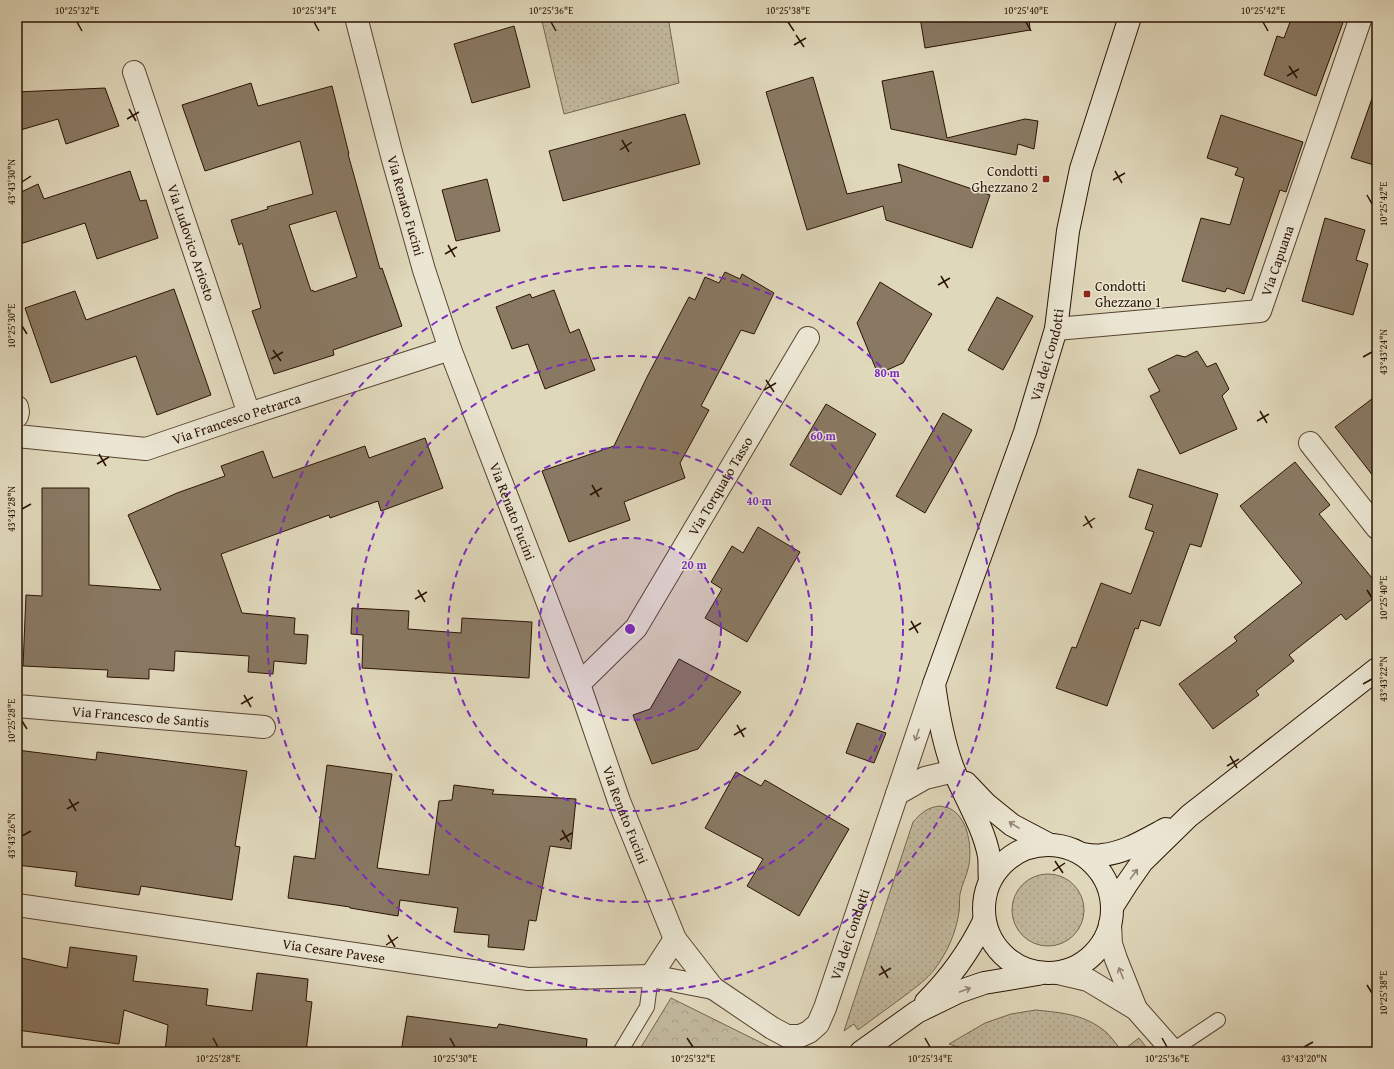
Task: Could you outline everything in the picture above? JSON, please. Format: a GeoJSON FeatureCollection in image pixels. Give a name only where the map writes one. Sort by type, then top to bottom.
{"type":"FeatureCollection","features":[{"type":"Feature","properties":{"kind":"street","name":"Via Renato Fucini"},"geometry":{"type":"LineString","coordinates":[[356,17],[392,156],[424,270],[450,349],[579,684],[620,801],[675,939],[713,988]]}},
{"type":"Feature","properties":{"kind":"street","name":"Via dei Condotti"},"geometry":{"type":"LineString","coordinates":[[713,988],[772,1028],[787,1036],[800,1036],[809,1032],[818,1024],[825,1008],[934,684],[1025,432],[1056,329],[1068,231],[1081,169],[1130,17]]}},
{"type":"Feature","properties":{"kind":"street","name":"Via Capuana"},"geometry":{"type":"LineString","coordinates":[[1056,329],[1260,310],[1361,17]]}},
{"type":"Feature","properties":{"kind":"street","name":"Via Ludovico Ariosto"},"geometry":{"type":"LineString","coordinates":[[134,72],[249,414]]}},
{"type":"Feature","properties":{"kind":"street","name":"Via Torquato Tasso"},"geometry":{"type":"LineString","coordinates":[[579,684],[636,628],[808,338]]}},
{"type":"Feature","properties":{"kind":"street","name":"Via Francesco Petrarca"},"geometry":{"type":"LineString","coordinates":[[17,436],[146,449],[450,349]]}},
{"type":"Feature","properties":{"kind":"street"},"geometry":{"type":"LineString","coordinates":[[17,407],[17,416]]}},
{"type":"Feature","properties":{"kind":"street"},"geometry":{"type":"LineString","coordinates":[[1310,442],[1377,528]]}},
{"type":"Feature","properties":{"kind":"street"},"geometry":{"type":"LineString","coordinates":[[861,1052],[917,1012],[958,992],[984,983],[1050,973],[1082,964],[1100,947],[1106,936],[1111,916],[1126,885],[1142,862],[1190,816],[1377,669]]}},
{"type":"Feature","properties":{"kind":"street","name":"Via dei Condotti"},"geometry":{"type":"LineString","coordinates":[[934,684],[938,717],[947,750],[954,771],[984,837],[989,856],[990,880]]}},
{"type":"Feature","properties":{"kind":"street","name":"Via Francesco de Santis"},"geometry":{"type":"LineString","coordinates":[[17,706],[264,727]]}},
{"type":"Feature","properties":{"kind":"street","name":"Via dei Condotti"},"geometry":{"type":"LineString","coordinates":[[954,771],[986,804],[1012,825],[1048,844]]}},
{"type":"Feature","properties":{"kind":"street"},"geometry":{"type":"LineString","coordinates":[[897,794],[925,778],[954,771]]}},
{"type":"Feature","properties":{"kind":"street"},"geometry":{"type":"LineString","coordinates":[[1174,1051],[1136,1009],[1088,980],[1025,970],[1011,962],[998,951],[990,937],[984,921],[983,907],[985,893],[990,880],[996,870],[1014,854],[1035,845],[1048,844],[1061,846],[1083,854],[1101,855],[1122,851],[1190,816]]}},
{"type":"Feature","properties":{"kind":"street"},"geometry":{"type":"LineString","coordinates":[[1083,854],[1098,868],[1109,886],[1112,944],[1116,959],[1136,1009]]}},
{"type":"Feature","properties":{"kind":"street","name":"Via Cesare Pavese"},"geometry":{"type":"LineString","coordinates":[[17,905],[528,979],[651,976],[713,988]]}},
{"type":"Feature","properties":{"kind":"street"},"geometry":{"type":"LineString","coordinates":[[917,1012],[944,984],[963,959],[975,940],[984,921]]}},
{"type":"Feature","properties":{"kind":"street"},"geometry":{"type":"LineString","coordinates":[[651,976],[675,939]]}},
{"type":"Feature","properties":{"kind":"lane"},"geometry":{"type":"LineString","coordinates":[[620,1052],[647,1007],[651,976]]}},
{"type":"Feature","properties":{"kind":"lane"},"geometry":{"type":"LineString","coordinates":[[1174,1051],[1218,1020]]}},
{"type":"Feature","properties":{"kind":"green space"},"geometry":{"type":"Polygon","coordinates":[[[541,17],[668,17],[679,83],[564,114],[541,17]]]}},
{"type":"Feature","properties":{"kind":"green space"},"geometry":{"type":"Polygon","coordinates":[[[940,806],[949,808],[961,818],[969,841],[969,865],[960,894],[956,928],[943,957],[928,977],[858,1030],[854,1024],[844,1031],[913,822],[925,811],[940,806]]]}},
{"type":"Feature","properties":{"kind":"green space"},"geometry":{"type":"Polygon","coordinates":[[[1041,874],[1055,874],[1062,876],[1074,884],[1082,896],[1084,910],[1082,924],[1074,936],[1062,944],[1055,946],[1041,946],[1034,944],[1022,936],[1014,924],[1012,917],[1012,903],[1014,896],[1022,884],[1034,876],[1041,874]]]}},
{"type":"Feature","properties":{"kind":"green space"},"geometry":{"type":"Polygon","coordinates":[[[671,998],[780,1052],[638,1052],[671,998]]]}},
{"type":"Feature","properties":{"kind":"green space"},"geometry":{"type":"Polygon","coordinates":[[[1036,1010],[1073,1015],[1090,1021],[1106,1032],[1122,1051],[1139,1038],[1150,1052],[973,1052],[949,1044],[985,1023],[1011,1014],[1036,1010]]]}},
{"type":"Feature","properties":{"kind":"building"},"geometry":{"type":"Polygon","coordinates":[[[920,17],[1029,17],[1030,30],[925,48],[920,17]]]}},
{"type":"Feature","properties":{"kind":"building"},"geometry":{"type":"Polygon","coordinates":[[[1292,17],[1345,17],[1316,96],[1264,75],[1277,36],[1284,38],[1292,17]]]}},
{"type":"Feature","properties":{"kind":"building"},"geometry":{"type":"Polygon","coordinates":[[[514,26],[530,87],[472,103],[454,44],[514,26]]]}},
{"type":"Feature","properties":{"kind":"building"},"geometry":{"type":"Polygon","coordinates":[[[933,71],[947,138],[1025,119],[1038,121],[1034,149],[1018,144],[1016,155],[891,129],[882,81],[933,71]]]}},
{"type":"Feature","properties":{"kind":"building"},"geometry":{"type":"Polygon","coordinates":[[[813,77],[847,194],[902,182],[898,164],[990,195],[972,248],[886,220],[883,206],[807,230],[766,92],[813,77]]]}},
{"type":"Feature","properties":{"kind":"building"},"geometry":{"type":"Polygon","coordinates":[[[251,83],[258,106],[332,86],[348,154],[380,269],[382,268],[402,326],[333,350],[334,355],[274,374],[252,311],[261,308],[242,243],[239,245],[231,220],[268,209],[267,207],[313,194],[300,141],[205,171],[182,105],[251,83]],[[336,211],[289,225],[311,291],[313,290],[314,292],[357,277],[336,211]]]}},
{"type":"Feature","properties":{"kind":"building"},"geometry":{"type":"Polygon","coordinates":[[[105,88],[119,126],[66,144],[58,119],[17,131],[17,92],[105,88]]]}},
{"type":"Feature","properties":{"kind":"building"},"geometry":{"type":"Polygon","coordinates":[[[1374,93],[1377,94],[1377,166],[1351,158],[1374,93]]]}},
{"type":"Feature","properties":{"kind":"building"},"geometry":{"type":"Polygon","coordinates":[[[685,114],[700,164],[563,201],[549,151],[685,114]]]}},
{"type":"Feature","properties":{"kind":"building"},"geometry":{"type":"Polygon","coordinates":[[[1221,115],[1303,142],[1286,192],[1280,190],[1244,294],[1227,288],[1225,292],[1182,281],[1201,218],[1230,225],[1244,178],[1235,175],[1238,168],[1207,158],[1221,115]]]}},
{"type":"Feature","properties":{"kind":"building"},"geometry":{"type":"Polygon","coordinates":[[[130,171],[140,201],[146,200],[158,238],[97,259],[85,223],[17,245],[17,194],[38,184],[44,199],[130,171]]]}},
{"type":"Feature","properties":{"kind":"building"},"geometry":{"type":"Polygon","coordinates":[[[487,179],[500,231],[456,241],[442,190],[487,179]]]}},
{"type":"Feature","properties":{"kind":"building"},"geometry":{"type":"Polygon","coordinates":[[[1325,218],[1365,230],[1356,260],[1368,264],[1353,315],[1302,301],[1325,218]]]}},
{"type":"Feature","properties":{"kind":"building"},"geometry":{"type":"Polygon","coordinates":[[[725,272],[740,279],[742,274],[774,293],[754,334],[741,330],[701,406],[709,410],[680,463],[685,478],[624,502],[630,520],[569,542],[542,471],[614,446],[647,377],[689,297],[695,300],[705,277],[719,283],[725,272]]]}},
{"type":"Feature","properties":{"kind":"building"},"geometry":{"type":"Polygon","coordinates":[[[880,282],[932,314],[903,363],[878,374],[857,323],[880,282]]]}},
{"type":"Feature","properties":{"kind":"building"},"geometry":{"type":"Polygon","coordinates":[[[174,289],[211,395],[157,415],[136,356],[51,383],[25,308],[75,291],[86,320],[174,289]]]}},
{"type":"Feature","properties":{"kind":"building"},"geometry":{"type":"Polygon","coordinates":[[[554,290],[570,333],[579,329],[595,370],[545,389],[528,344],[512,349],[496,307],[530,294],[532,298],[554,290]]]}},
{"type":"Feature","properties":{"kind":"building"},"geometry":{"type":"Polygon","coordinates":[[[997,297],[1033,316],[1003,370],[968,350],[997,297]]]}},
{"type":"Feature","properties":{"kind":"building"},"geometry":{"type":"Polygon","coordinates":[[[1197,351],[1207,367],[1216,363],[1229,389],[1222,396],[1237,429],[1180,454],[1150,396],[1160,391],[1148,369],[1177,355],[1185,357],[1197,351]]]}},
{"type":"Feature","properties":{"kind":"building"},"geometry":{"type":"Polygon","coordinates":[[[1377,395],[1377,481],[1335,427],[1377,395]]]}},
{"type":"Feature","properties":{"kind":"building"},"geometry":{"type":"Polygon","coordinates":[[[826,404],[876,434],[841,495],[790,465],[826,404]]]}},
{"type":"Feature","properties":{"kind":"building"},"geometry":{"type":"Polygon","coordinates":[[[943,413],[972,430],[925,513],[896,496],[943,413]]]}},
{"type":"Feature","properties":{"kind":"building"},"geometry":{"type":"Polygon","coordinates":[[[425,438],[443,488],[381,511],[378,501],[330,518],[329,515],[221,554],[242,613],[295,618],[294,634],[308,635],[306,664],[274,661],[273,674],[248,672],[249,656],[175,651],[174,671],[149,669],[149,679],[107,677],[108,670],[23,666],[26,595],[42,596],[42,488],[89,488],[89,585],[161,590],[128,515],[177,493],[225,476],[221,466],[263,451],[273,478],[365,446],[369,458],[425,438]]]}},
{"type":"Feature","properties":{"kind":"building"},"geometry":{"type":"Polygon","coordinates":[[[1295,462],[1330,505],[1319,514],[1377,584],[1377,595],[1346,620],[1341,614],[1289,655],[1294,661],[1256,691],[1259,695],[1213,729],[1179,684],[1237,641],[1234,637],[1302,583],[1240,506],[1295,462]]]}},
{"type":"Feature","properties":{"kind":"building"},"geometry":{"type":"Polygon","coordinates":[[[1138,469],[1218,494],[1201,547],[1190,544],[1160,626],[1141,620],[1138,629],[1135,628],[1107,706],[1056,688],[1072,647],[1076,648],[1101,583],[1131,594],[1154,532],[1145,529],[1153,505],[1129,497],[1138,469]]]}},
{"type":"Feature","properties":{"kind":"building"},"geometry":{"type":"Polygon","coordinates":[[[758,527],[800,552],[747,642],[705,618],[722,589],[711,582],[732,546],[743,553],[758,527]]]}},
{"type":"Feature","properties":{"kind":"building"},"geometry":{"type":"Polygon","coordinates":[[[352,608],[409,611],[408,629],[461,633],[462,618],[532,622],[529,678],[362,668],[363,635],[351,634],[352,608]]]}},
{"type":"Feature","properties":{"kind":"building"},"geometry":{"type":"Polygon","coordinates":[[[679,659],[741,692],[698,749],[652,764],[633,715],[650,709],[679,659]]]}},
{"type":"Feature","properties":{"kind":"building"},"geometry":{"type":"Polygon","coordinates":[[[857,723],[886,733],[874,763],[846,753],[857,723]]]}},
{"type":"Feature","properties":{"kind":"building"},"geometry":{"type":"Polygon","coordinates":[[[17,750],[96,760],[97,752],[247,771],[235,846],[240,847],[232,900],[141,886],[139,895],[75,886],[77,872],[17,865],[17,750]]]}},
{"type":"Feature","properties":{"kind":"building"},"geometry":{"type":"Polygon","coordinates":[[[327,765],[392,774],[377,868],[429,875],[439,801],[452,800],[454,785],[494,790],[492,794],[576,799],[571,849],[550,846],[536,921],[529,920],[524,950],[488,947],[489,935],[454,932],[458,908],[400,900],[398,916],[288,898],[294,856],[315,859],[327,765]]]}},
{"type":"Feature","properties":{"kind":"building"},"geometry":{"type":"Polygon","coordinates":[[[736,772],[761,786],[765,780],[849,829],[799,916],[747,886],[763,859],[705,828],[736,772]]]}},
{"type":"Feature","properties":{"kind":"building"},"geometry":{"type":"Polygon","coordinates":[[[70,947],[137,956],[133,981],[208,989],[206,1005],[252,1011],[257,973],[308,979],[306,1001],[312,1002],[306,1052],[165,1052],[168,1025],[124,1010],[119,1044],[17,1030],[17,957],[67,968],[70,947]]]}},
{"type":"Feature","properties":{"kind":"building"},"geometry":{"type":"Polygon","coordinates":[[[407,1016],[497,1028],[499,1024],[587,1039],[586,1052],[401,1052],[407,1016]]]}},
{"type":"Feature","properties":{"kind":"place","name":"Condotti Ghezzano 2"},"geometry":{"type":"Point","coordinates":[1046,179]}},
{"type":"Feature","properties":{"kind":"place","name":"Condotti Ghezzano 1"},"geometry":{"type":"Point","coordinates":[1087,294]}}]}
